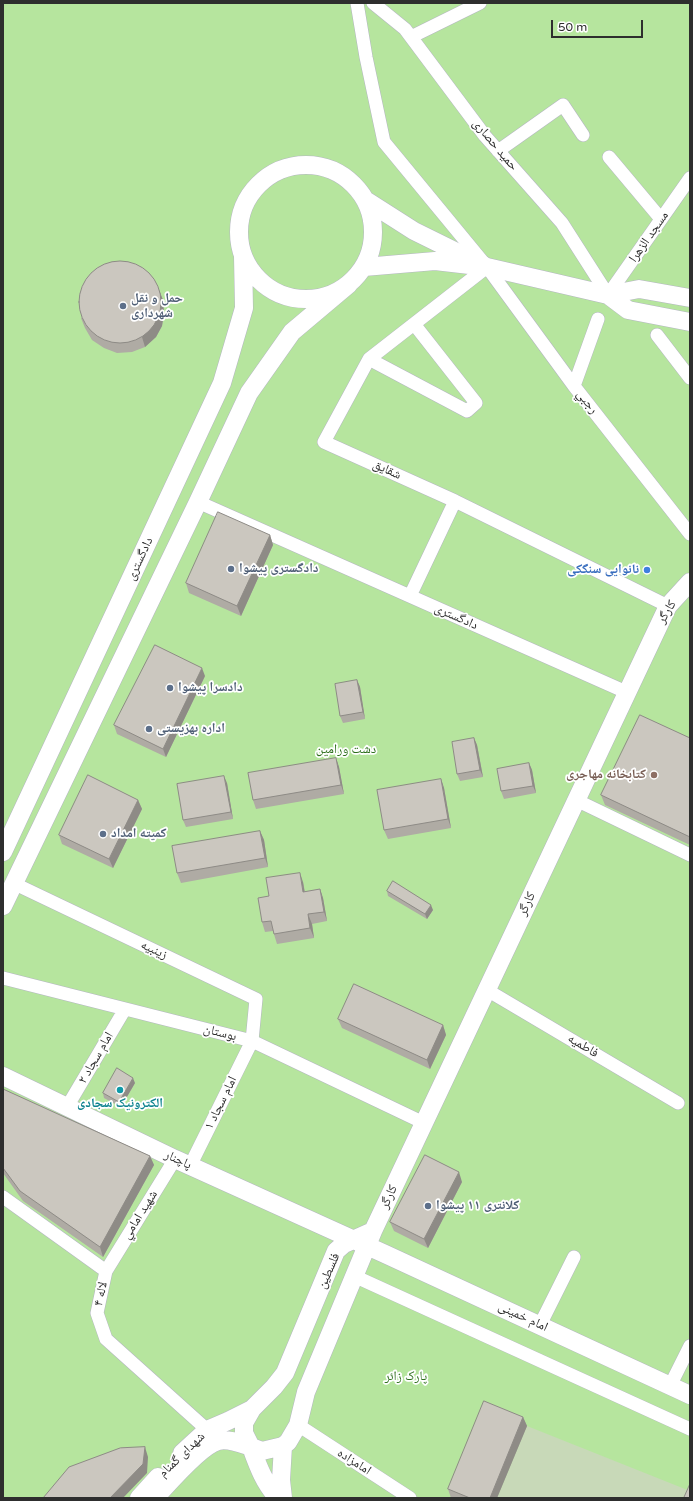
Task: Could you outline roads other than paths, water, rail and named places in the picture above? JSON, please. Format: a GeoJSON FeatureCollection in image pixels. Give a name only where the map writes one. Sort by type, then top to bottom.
{"type":"FeatureCollection","features":[{"type":"Feature","properties":{"kind":"main road"},"geometry":{"type":"LineString","coordinates":[[312,165],[334,171],[353,183],[367,202],[373,223],[373,238],[372,246],[364,267],[349,284],[329,295],[309,299],[288,297],[269,288],[254,274],[243,256],[240,241],[242,212],[252,192],[269,175],[290,167],[312,165]]}},
{"type":"Feature","properties":{"kind":"main road"},"geometry":{"type":"LineString","coordinates":[[367,202],[414,231],[487,267]]}},
{"type":"Feature","properties":{"kind":"main road","name":"دادگستری"},"geometry":{"type":"LineString","coordinates":[[3,852],[222,383],[244,308],[243,256]]}},
{"type":"Feature","properties":{"kind":"main road"},"geometry":{"type":"LineString","coordinates":[[364,267],[435,261],[487,267],[608,295],[628,310],[690,322]]}},
{"type":"Feature","properties":{"kind":"main road","name":"دادگستری"},"geometry":{"type":"LineString","coordinates":[[3,906],[249,394],[292,332],[349,284]]}},
{"type":"Feature","properties":{"kind":"main road"},"geometry":{"type":"LineString","coordinates":[[608,295],[639,289],[690,298]]}},
{"type":"Feature","properties":{"kind":"main road","name":"کارگر"},"geometry":{"type":"LineString","coordinates":[[365,1239],[424,1123],[626,692],[668,606],[690,582]]}},
{"type":"Feature","properties":{"kind":"main road","name":"پاچنار"},"geometry":{"type":"LineString","coordinates":[[3,1076],[182,1163],[326,1228],[365,1239]]}},
{"type":"Feature","properties":{"kind":"main road"},"geometry":{"type":"LineString","coordinates":[[326,1228],[333,1240],[336,1251]]}},
{"type":"Feature","properties":{"kind":"main road","name":"فلسطین"},"geometry":{"type":"LineString","coordinates":[[278,1498],[266,1484],[258,1467],[244,1433],[244,1423],[252,1409],[274,1387],[285,1373],[336,1251],[344,1244],[365,1239],[354,1276],[306,1392],[298,1425],[288,1442],[283,1446]]}},
{"type":"Feature","properties":{"kind":"main road","name":"امام خمینی"},"geometry":{"type":"LineString","coordinates":[[365,1239],[540,1325],[690,1395]]}},
{"type":"Feature","properties":{"kind":"main road"},"geometry":{"type":"LineString","coordinates":[[317,1298],[341,1308]]}},
{"type":"Feature","properties":{"kind":"main road","name":"شهدای گمنام"},"geometry":{"type":"LineString","coordinates":[[154,1498],[228,1421],[252,1409]]}},
{"type":"Feature","properties":{"kind":"main road","name":"شهدای گمنام"},"geometry":{"type":"LineString","coordinates":[[213,1435],[251,1447]]}},
{"type":"Feature","properties":{"kind":"main road","name":"شهدای گمنام"},"geometry":{"type":"LineString","coordinates":[[139,1498],[170,1463],[213,1435]]}},
{"type":"Feature","properties":{"kind":"main road"},"geometry":{"type":"LineString","coordinates":[[251,1447],[262,1451],[283,1446],[281,1480],[283,1498]]}},
{"type":"Feature","properties":{"kind":"street"},"geometry":{"type":"LineString","coordinates":[[357,3],[366,57],[384,142],[487,267]]}},
{"type":"Feature","properties":{"kind":"street","name":"حمید حصاری"},"geometry":{"type":"LineString","coordinates":[[372,3],[405,29],[485,136],[562,223],[608,295]]}},
{"type":"Feature","properties":{"kind":"street"},"geometry":{"type":"LineString","coordinates":[[411,37],[478,3]]}},
{"type":"Feature","properties":{"kind":"street"},"geometry":{"type":"LineString","coordinates":[[498,151],[563,105],[583,135]]}},
{"type":"Feature","properties":{"kind":"street"},"geometry":{"type":"LineString","coordinates":[[608,156],[661,219]]}},
{"type":"Feature","properties":{"kind":"street","name":"مسجد الزهرا"},"geometry":{"type":"LineString","coordinates":[[608,295],[690,178]]}},
{"type":"Feature","properties":{"kind":"street","name":"شقايق"},"geometry":{"type":"LineString","coordinates":[[487,267],[368,359],[324,442],[455,501],[668,606]]}},
{"type":"Feature","properties":{"kind":"street","name":"رجبي"},"geometry":{"type":"LineString","coordinates":[[487,267],[574,386],[690,534]]}},
{"type":"Feature","properties":{"kind":"street"},"geometry":{"type":"LineString","coordinates":[[574,386],[598,319]]}},
{"type":"Feature","properties":{"kind":"street"},"geometry":{"type":"LineString","coordinates":[[368,359],[467,411],[476,403],[414,324]]}},
{"type":"Feature","properties":{"kind":"street"},"geometry":{"type":"LineString","coordinates":[[657,335],[690,378]]}},
{"type":"Feature","properties":{"kind":"street"},"geometry":{"type":"LineString","coordinates":[[410,596],[455,501]]}},
{"type":"Feature","properties":{"kind":"street","name":"دادگستری"},"geometry":{"type":"LineString","coordinates":[[198,502],[626,692]]}},
{"type":"Feature","properties":{"kind":"street"},"geometry":{"type":"LineString","coordinates":[[576,800],[690,856]]}},
{"type":"Feature","properties":{"kind":"street","name":"زينبيه"},"geometry":{"type":"LineString","coordinates":[[13,883],[256,999],[252,1041]]}},
{"type":"Feature","properties":{"kind":"street","name":"بوستان"},"geometry":{"type":"LineString","coordinates":[[3,978],[252,1041],[424,1123]]}},
{"type":"Feature","properties":{"kind":"street","name":"فاطميه"},"geometry":{"type":"LineString","coordinates":[[487,990],[678,1103]]}},
{"type":"Feature","properties":{"kind":"street","name":"امام سجاد ۲"},"geometry":{"type":"LineString","coordinates":[[67,1107],[125,1009]]}},
{"type":"Feature","properties":{"kind":"street","name":"امام سجاد ۱"},"geometry":{"type":"LineString","coordinates":[[182,1163],[252,1041]]}},
{"type":"Feature","properties":{"kind":"street","name":"شهيد امامي"},"geometry":{"type":"LineString","coordinates":[[106,1271],[182,1163]]}},
{"type":"Feature","properties":{"kind":"street","name":"لاله ۴"},"geometry":{"type":"LineString","coordinates":[[3,1197],[106,1271],[97,1313],[106,1339],[213,1435]]}},
{"type":"Feature","properties":{"kind":"street"},"geometry":{"type":"LineString","coordinates":[[540,1325],[574,1257]]}},
{"type":"Feature","properties":{"kind":"street"},"geometry":{"type":"LineString","coordinates":[[354,1276],[690,1429]]}},
{"type":"Feature","properties":{"kind":"street"},"geometry":{"type":"LineString","coordinates":[[670,1386],[690,1346]]}},
{"type":"Feature","properties":{"kind":"street","name":"امامزاده"},"geometry":{"type":"LineString","coordinates":[[298,1425],[410,1498]]}},
{"type":"Feature","properties":{"kind":"place","name":"حمل و نقل شهرداری"},"geometry":{"type":"Point","coordinates":[123,306]}},
{"type":"Feature","properties":{"kind":"place","name":"دادگستری پیشوا"},"geometry":{"type":"Point","coordinates":[231,569]}},
{"type":"Feature","properties":{"kind":"place","name":"نانوایی سنگکی"},"geometry":{"type":"Point","coordinates":[647,570]}},
{"type":"Feature","properties":{"kind":"place","name":"دادسرا پیشوا"},"geometry":{"type":"Point","coordinates":[170,688]}},
{"type":"Feature","properties":{"kind":"place","name":"اداره بهزیستی"},"geometry":{"type":"Point","coordinates":[149,729]}},
{"type":"Feature","properties":{"kind":"place","name":"کتابخانه مهاجری"},"geometry":{"type":"Point","coordinates":[654,775]}},
{"type":"Feature","properties":{"kind":"place","name":"کمیته امداد"},"geometry":{"type":"Point","coordinates":[103,834]}},
{"type":"Feature","properties":{"kind":"place","name":"الکترونیک سجادی"},"geometry":{"type":"Point","coordinates":[120,1090]}},
{"type":"Feature","properties":{"kind":"place","name":"کلانتری ۱۱ پیشوا"},"geometry":{"type":"Point","coordinates":[428,1206]}},
{"type":"Feature","properties":{"kind":"park label","name":"دشت ورامین"},"geometry":{"type":"Point","coordinates":[346,750]}},
{"type":"Feature","properties":{"kind":"park label","name":"پارک زائر"},"geometry":{"type":"Point","coordinates":[406,1377]}}]}
